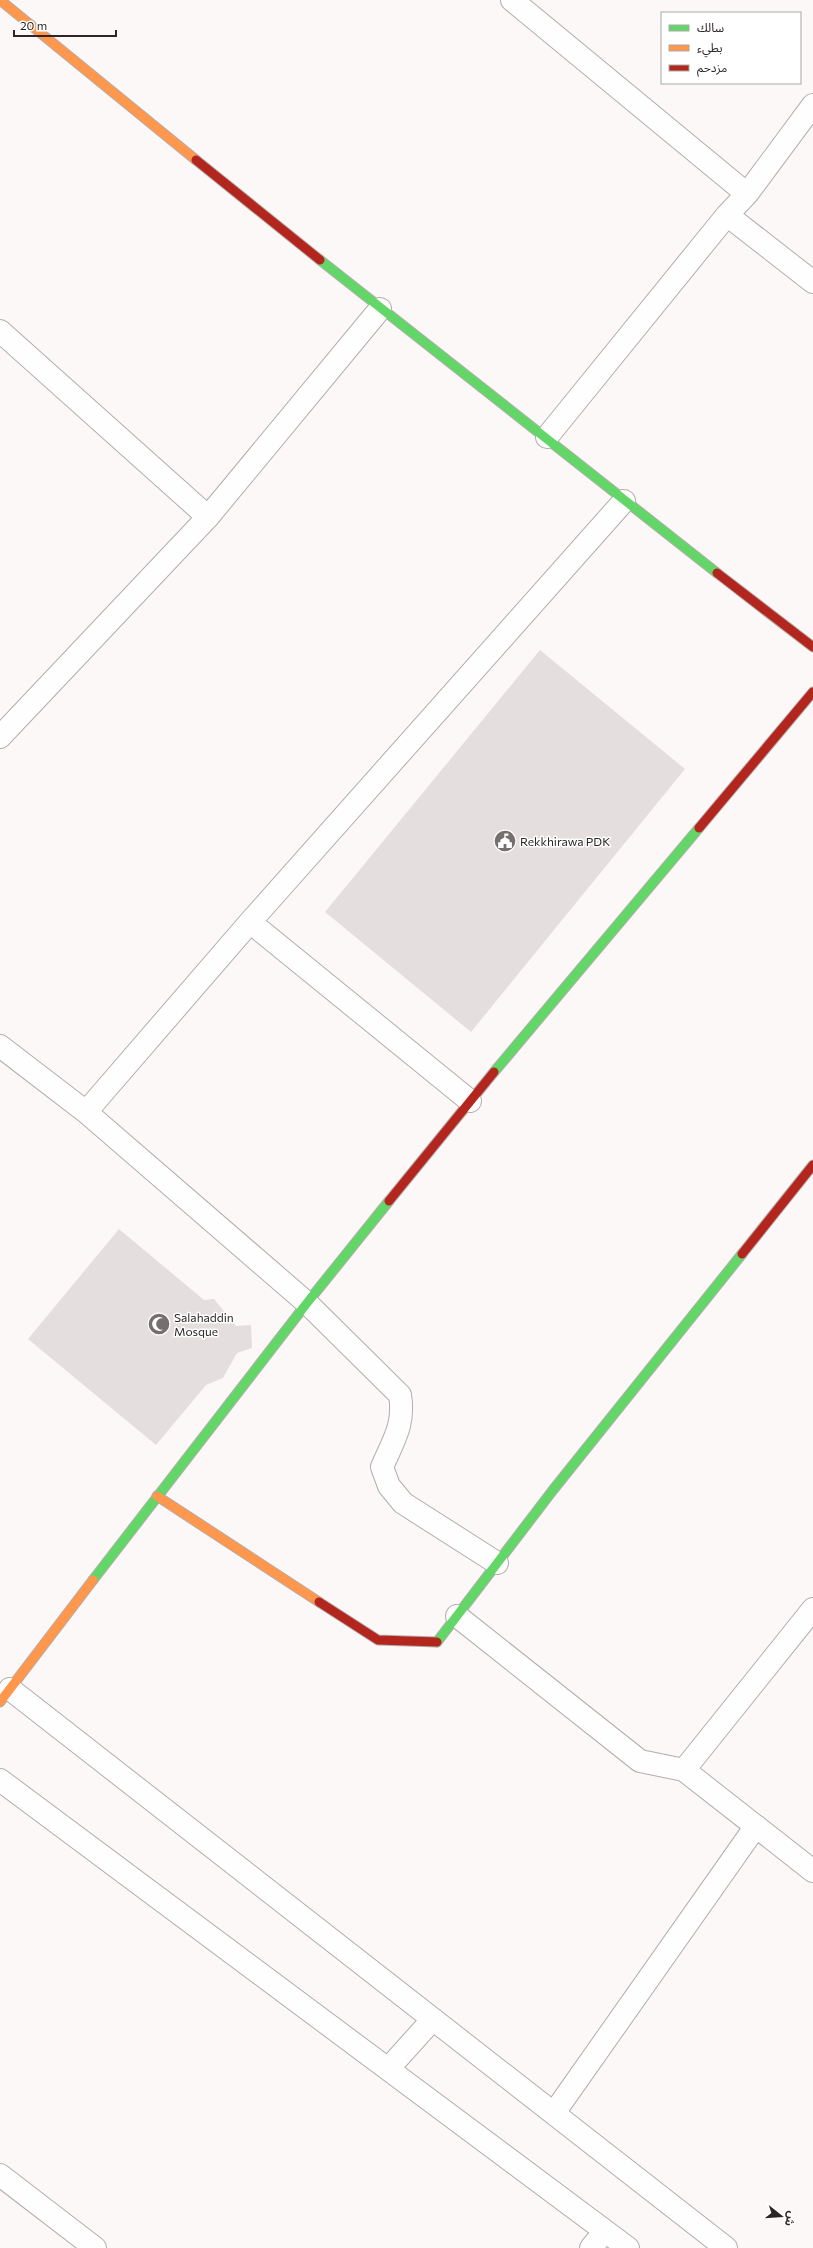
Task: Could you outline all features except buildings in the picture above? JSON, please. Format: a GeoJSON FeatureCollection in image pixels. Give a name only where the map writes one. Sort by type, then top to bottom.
{"type":"FeatureCollection","features":[{"type":"Feature","properties":{"kind":"street"},"geometry":{"type":"LineString","coordinates":[[0,0],[380,309],[547,437],[624,501],[813,647]]}},
{"type":"Feature","properties":{"kind":"street"},"geometry":{"type":"LineString","coordinates":[[512,0],[747,194]]}},
{"type":"Feature","properties":{"kind":"street"},"geometry":{"type":"LineString","coordinates":[[547,437],[727,215],[747,194],[813,105]]}},
{"type":"Feature","properties":{"kind":"street"},"geometry":{"type":"LineString","coordinates":[[727,215],[813,282]]}},
{"type":"Feature","properties":{"kind":"street"},"geometry":{"type":"LineString","coordinates":[[0,737],[208,517],[380,309]]}},
{"type":"Feature","properties":{"kind":"street"},"geometry":{"type":"LineString","coordinates":[[0,331],[208,517]]}},
{"type":"Feature","properties":{"kind":"street"},"geometry":{"type":"LineString","coordinates":[[86,1112],[250,922],[624,501]]}},
{"type":"Feature","properties":{"kind":"street"},"geometry":{"type":"LineString","coordinates":[[726,2248],[433,2019],[5,1696],[157,1496],[307,1303],[470,1101],[813,692]]}},
{"type":"Feature","properties":{"kind":"street"},"geometry":{"type":"LineString","coordinates":[[250,922],[470,1101]]}},
{"type":"Feature","properties":{"kind":"street"},"geometry":{"type":"LineString","coordinates":[[0,1046],[86,1112],[307,1303],[400,1395],[403,1411],[399,1428],[382,1467],[389,1486],[403,1504],[497,1563]]}},
{"type":"Feature","properties":{"kind":"street"},"geometry":{"type":"LineString","coordinates":[[157,1496],[378,1640],[437,1642],[553,1490],[813,1165]]}},
{"type":"Feature","properties":{"kind":"street"},"geometry":{"type":"LineString","coordinates":[[684,1770],[813,1609]]}},
{"type":"Feature","properties":{"kind":"street"},"geometry":{"type":"LineString","coordinates":[[457,1616],[640,1761],[684,1770],[813,1871]]}},
{"type":"Feature","properties":{"kind":"street"},"geometry":{"type":"LineString","coordinates":[[0,1780],[628,2248]]}},
{"type":"Feature","properties":{"kind":"street"},"geometry":{"type":"LineString","coordinates":[[554,2113],[756,1826]]}},
{"type":"Feature","properties":{"kind":"street"},"geometry":{"type":"LineString","coordinates":[[388,2069],[433,2019]]}},
{"type":"Feature","properties":{"kind":"street"},"geometry":{"type":"LineString","coordinates":[[0,2176],[95,2248]]}},
{"type":"Feature","properties":{"kind":"street"},"geometry":{"type":"LineString","coordinates":[[591,2248],[605,2230]]}},
{"type":"Feature","properties":{"kind":"traffic: fast"},"geometry":{"type":"LineString","coordinates":[[320,260],[717,573]]}},
{"type":"Feature","properties":{"kind":"traffic: fast"},"geometry":{"type":"LineString","coordinates":[[494,1072],[699,828]]}},
{"type":"Feature","properties":{"kind":"traffic: fast"},"geometry":{"type":"LineString","coordinates":[[93,1580],[307,1303],[389,1201]]}},
{"type":"Feature","properties":{"kind":"traffic: fast"},"geometry":{"type":"LineString","coordinates":[[437,1642],[553,1490],[742,1254]]}},
{"type":"Feature","properties":{"kind":"traffic: slow"},"geometry":{"type":"LineString","coordinates":[[0,0],[196,160]]}},
{"type":"Feature","properties":{"kind":"traffic: slow"},"geometry":{"type":"LineString","coordinates":[[157,1496],[319,1602]]}},
{"type":"Feature","properties":{"kind":"traffic: slow"},"geometry":{"type":"LineString","coordinates":[[0,1702],[93,1580]]}},
{"type":"Feature","properties":{"kind":"traffic: jam"},"geometry":{"type":"LineString","coordinates":[[196,160],[320,260]]}},
{"type":"Feature","properties":{"kind":"traffic: jam"},"geometry":{"type":"LineString","coordinates":[[717,573],[813,647]]}},
{"type":"Feature","properties":{"kind":"traffic: jam"},"geometry":{"type":"LineString","coordinates":[[699,828],[813,692]]}},
{"type":"Feature","properties":{"kind":"traffic: jam"},"geometry":{"type":"LineString","coordinates":[[389,1201],[494,1072]]}},
{"type":"Feature","properties":{"kind":"traffic: jam"},"geometry":{"type":"LineString","coordinates":[[742,1254],[813,1165]]}},
{"type":"Feature","properties":{"kind":"traffic: jam"},"geometry":{"type":"LineString","coordinates":[[319,1602],[378,1640],[437,1642]]}},
{"type":"Feature","properties":{"kind":"place","name":"Rekkhirawa PDK"},"geometry":{"type":"Point","coordinates":[505,841]}},
{"type":"Feature","properties":{"kind":"place","name":"Salahaddin Mosque"},"geometry":{"type":"Point","coordinates":[159,1324]}}]}
